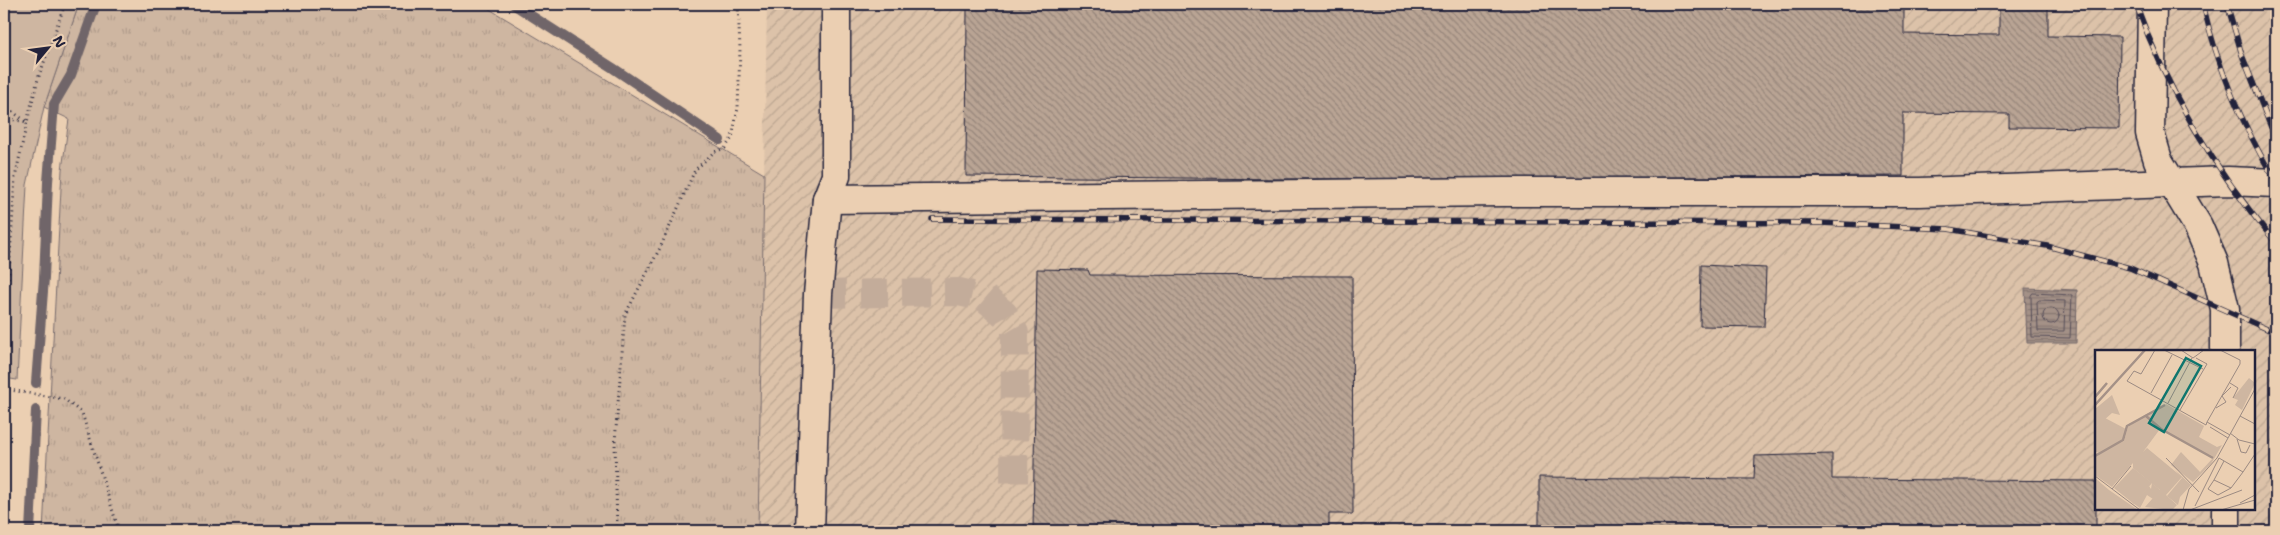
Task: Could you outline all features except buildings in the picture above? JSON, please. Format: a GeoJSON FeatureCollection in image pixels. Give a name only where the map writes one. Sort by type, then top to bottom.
{"type":"FeatureCollection","features":[{"type":"Feature","properties":{"kind":"lane"},"geometry":{"type":"LineString","coordinates":[[810,531],[818,294],[827,199],[836,176],[836,4]]}},
{"type":"Feature","properties":{"kind":"lane"},"geometry":{"type":"LineString","coordinates":[[2152,4],[2150,133],[2158,160],[2198,226],[2214,263],[2225,309],[2225,350]]}},
{"type":"Feature","properties":{"kind":"lane"},"geometry":{"type":"LineString","coordinates":[[827,199],[1504,192],[1920,192],[2228,181],[2276,183]]}},
{"type":"Feature","properties":{"kind":"lane"},"geometry":{"type":"LineString","coordinates":[[2226,510],[2226,531]]}},
{"type":"Feature","properties":{"kind":"path"},"geometry":{"type":"LineString","coordinates":[[4,351],[15,178],[38,79],[65,4]]}},
{"type":"Feature","properties":{"kind":"path"},"geometry":{"type":"LineString","coordinates":[[617,531],[615,442],[624,315],[661,246],[695,170],[714,152],[725,148],[732,138],[738,108],[740,49],[738,4]]}},
{"type":"Feature","properties":{"kind":"path"},"geometry":{"type":"LineString","coordinates":[[4,106],[27,122]]}},
{"type":"Feature","properties":{"kind":"path"},"geometry":{"type":"LineString","coordinates":[[4,118],[27,122]]}},
{"type":"Feature","properties":{"kind":"path"},"geometry":{"type":"LineString","coordinates":[[4,389],[64,399],[82,413],[119,531]]}},
{"type":"Feature","properties":{"kind":"shaded area"},"geometry":{"type":"Polygon","coordinates":[[[767,4],[2276,4],[2276,531],[758,531],[767,4]]]}},
{"type":"Feature","properties":{"kind":"green space"},"geometry":{"type":"Polygon","coordinates":[[[4,4],[79,4],[44,107],[27,185],[17,380],[4,378],[4,4]]]}},
{"type":"Feature","properties":{"kind":"green space"},"geometry":{"type":"Polygon","coordinates":[[[79,4],[481,4],[764,174],[758,531],[43,531],[62,170],[69,119],[44,107],[79,4]]]}},
{"type":"Feature","properties":{"kind":"water"},"geometry":{"type":"Polygon","coordinates":[[[2025,288],[2077,290],[2076,343],[2027,343],[2025,288]]]}},
{"type":"Feature","properties":{"kind":"waterway"},"geometry":{"type":"LineString","coordinates":[[36,383],[54,104],[71,75],[96,4]]}},
{"type":"Feature","properties":{"kind":"waterway"},"geometry":{"type":"LineString","coordinates":[[513,4],[720,140]]}},
{"type":"Feature","properties":{"kind":"waterway"},"geometry":{"type":"LineString","coordinates":[[30,531],[36,410]]}},
{"type":"Feature","properties":{"kind":"tunnel"},"geometry":{"type":"LineString","coordinates":[[818,294],[959,292],[985,298],[1004,314],[1015,333],[1014,494]]}},
{"type":"Feature","properties":{"kind":"railway"},"geometry":{"type":"LineString","coordinates":[[2136,4],[2163,68],[2195,129],[2233,188],[2276,243]]}},
{"type":"Feature","properties":{"kind":"railway"},"geometry":{"type":"LineString","coordinates":[[2203,4],[2216,52],[2232,96],[2252,139],[2276,182]]}},
{"type":"Feature","properties":{"kind":"railway"},"geometry":{"type":"LineString","coordinates":[[2227,4],[2242,55],[2276,140]]}},
{"type":"Feature","properties":{"kind":"railway"},"geometry":{"type":"LineString","coordinates":[[932,219],[1820,223],[1948,229],[2047,246],[2130,268],[2276,333]]}}]}
